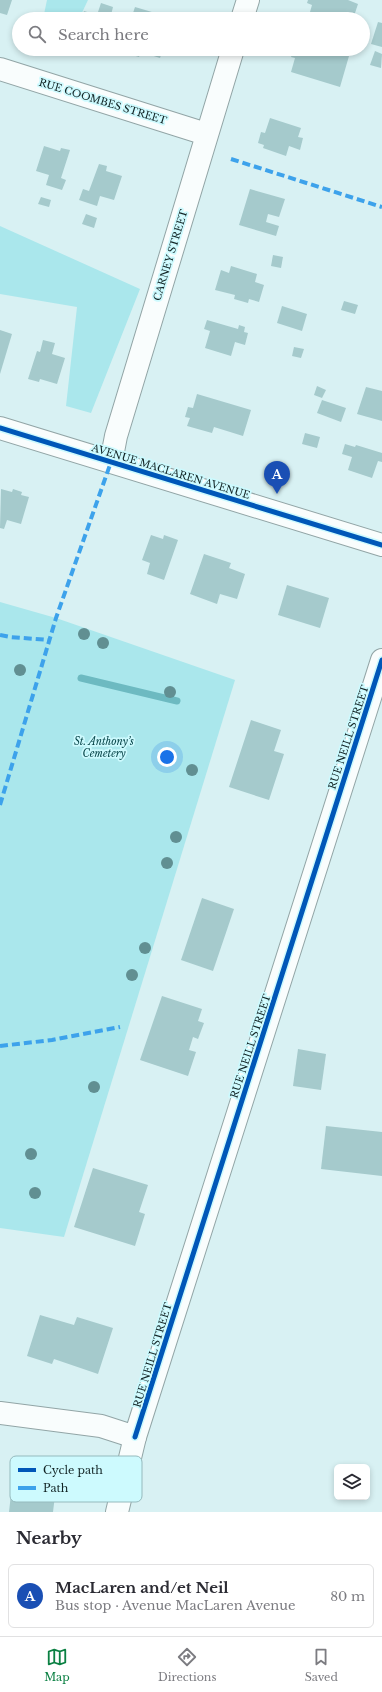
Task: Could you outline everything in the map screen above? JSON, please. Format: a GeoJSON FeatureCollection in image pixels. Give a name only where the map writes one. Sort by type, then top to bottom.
{"type":"FeatureCollection","features":[{"type":"Feature","properties":{"kind":"street"},"geometry":{"type":"LineString","coordinates":[[244,12],[248,0]]}},
{"type":"Feature","properties":{"kind":"street","name":"CARNEY STREET"},"geometry":{"type":"LineString","coordinates":[[111,462],[118,429],[231,56]]}},
{"type":"Feature","properties":{"kind":"street","name":"RUE COOMBES STREET"},"geometry":{"type":"LineString","coordinates":[[0,69],[206,134]]}},
{"type":"Feature","properties":{"kind":"street","name":"AVENUE MACLAREN AVENUE"},"geometry":{"type":"LineString","coordinates":[[0,428],[382,545]]}},
{"type":"Feature","properties":{"kind":"street","name":"RUE NEILL STREET"},"geometry":{"type":"LineString","coordinates":[[130,1456],[135,1437],[382,660]]}},
{"type":"Feature","properties":{"kind":"street"},"geometry":{"type":"LineString","coordinates":[[0,1413],[101,1426],[135,1437]]}},
{"type":"Feature","properties":{"kind":"street","name":"RUE NEILL STREET"},"geometry":{"type":"LineString","coordinates":[[117,1512],[119,1502]]}},
{"type":"Feature","properties":{"kind":"green space"},"geometry":{"type":"Polygon","coordinates":[[[47,0],[88,0],[82,12],[44,12],[47,0]]]}},
{"type":"Feature","properties":{"kind":"green space"},"geometry":{"type":"Polygon","coordinates":[[[0,226],[140,289],[91,413],[66,406],[77,307],[0,294],[0,226]]]}},
{"type":"Feature","properties":{"kind":"green space","name":"St. Anthony’s Cemetery"},"geometry":{"type":"Polygon","coordinates":[[[0,602],[56,618],[235,680],[64,1237],[0,1228],[0,602]]]}},
{"type":"Feature","properties":{"kind":"building"},"geometry":{"type":"Polygon","coordinates":[[[0,0],[12,0],[7,15],[0,13],[0,0]]]}},
{"type":"Feature","properties":{"kind":"building"},"geometry":{"type":"Polygon","coordinates":[[[308,0],[348,0],[358,4],[355,12],[310,12],[312,5],[307,3],[308,0]]]}},
{"type":"Feature","properties":{"kind":"building"},"geometry":{"type":"Polygon","coordinates":[[[101,3],[113,7],[112,12],[98,12],[101,3]]]}},
{"type":"Feature","properties":{"kind":"building"},"geometry":{"type":"Polygon","coordinates":[[[135,7],[152,12],[133,12],[135,7]]]}},
{"type":"Feature","properties":{"kind":"building"},"geometry":{"type":"Polygon","coordinates":[[[378,22],[382,23],[382,47],[371,44],[378,22]]]}},
{"type":"Feature","properties":{"kind":"building"},"geometry":{"type":"Polygon","coordinates":[[[375,51],[382,54],[381,68],[370,65],[375,51]]]}},
{"type":"Feature","properties":{"kind":"building"},"geometry":{"type":"Polygon","coordinates":[[[349,56],[340,87],[291,72],[295,58],[291,57],[349,56]]]}},
{"type":"Feature","properties":{"kind":"building"},"geometry":{"type":"Polygon","coordinates":[[[270,118],[301,128],[298,137],[303,138],[300,150],[289,146],[286,156],[263,148],[264,145],[258,143],[261,132],[265,133],[270,118]]]}},
{"type":"Feature","properties":{"kind":"building"},"geometry":{"type":"Polygon","coordinates":[[[44,146],[60,151],[61,148],[70,150],[61,178],[66,180],[62,190],[46,185],[49,175],[36,171],[44,146]]]}},
{"type":"Feature","properties":{"kind":"building"},"geometry":{"type":"Polygon","coordinates":[[[99,164],[107,166],[106,171],[122,176],[114,200],[100,196],[97,206],[79,200],[83,189],[89,191],[99,164]]]}},
{"type":"Feature","properties":{"kind":"building"},"geometry":{"type":"Polygon","coordinates":[[[250,189],[285,199],[279,217],[268,214],[266,222],[279,226],[276,236],[239,225],[250,189]]]}},
{"type":"Feature","properties":{"kind":"building"},"geometry":{"type":"Polygon","coordinates":[[[41,197],[51,200],[49,207],[38,204],[41,197]]]}},
{"type":"Feature","properties":{"kind":"building"},"geometry":{"type":"Polygon","coordinates":[[[86,214],[97,218],[94,228],[82,224],[86,214]]]}},
{"type":"Feature","properties":{"kind":"building"},"geometry":{"type":"Polygon","coordinates":[[[273,255],[283,257],[281,268],[271,266],[273,255]]]}},
{"type":"Feature","properties":{"kind":"building"},"geometry":{"type":"Polygon","coordinates":[[[231,266],[257,274],[255,282],[264,285],[259,302],[249,299],[248,303],[234,299],[235,295],[215,290],[221,270],[229,273],[231,266]]]}},
{"type":"Feature","properties":{"kind":"building"},"geometry":{"type":"Polygon","coordinates":[[[344,301],[358,305],[355,314],[341,310],[344,301]]]}},
{"type":"Feature","properties":{"kind":"building"},"geometry":{"type":"Polygon","coordinates":[[[282,306],[307,314],[302,331],[277,323],[282,306]]]}},
{"type":"Feature","properties":{"kind":"building"},"geometry":{"type":"Polygon","coordinates":[[[207,320],[238,329],[239,325],[245,327],[244,332],[248,333],[245,345],[235,342],[231,356],[205,348],[210,331],[204,329],[207,320]]]}},
{"type":"Feature","properties":{"kind":"building"},"geometry":{"type":"Polygon","coordinates":[[[0,330],[12,334],[0,374],[0,330]]]}},
{"type":"Feature","properties":{"kind":"building"},"geometry":{"type":"Polygon","coordinates":[[[43,340],[55,343],[52,354],[65,358],[57,384],[40,379],[39,382],[28,379],[37,351],[40,352],[43,340]]]}},
{"type":"Feature","properties":{"kind":"building"},"geometry":{"type":"Polygon","coordinates":[[[294,347],[304,349],[301,358],[292,356],[294,347]]]}},
{"type":"Feature","properties":{"kind":"building"},"geometry":{"type":"Polygon","coordinates":[[[317,386],[326,390],[322,398],[314,395],[317,386]]]}},
{"type":"Feature","properties":{"kind":"building"},"geometry":{"type":"Polygon","coordinates":[[[366,387],[382,391],[382,421],[357,414],[366,387]]]}},
{"type":"Feature","properties":{"kind":"building"},"geometry":{"type":"Polygon","coordinates":[[[197,394],[251,410],[243,436],[214,427],[212,433],[187,426],[190,418],[185,417],[188,407],[193,408],[197,394]]]}},
{"type":"Feature","properties":{"kind":"building"},"geometry":{"type":"Polygon","coordinates":[[[322,400],[346,408],[341,422],[317,413],[322,400]]]}},
{"type":"Feature","properties":{"kind":"building"},"geometry":{"type":"Polygon","coordinates":[[[305,433],[320,437],[317,448],[302,444],[305,433]]]}},
{"type":"Feature","properties":{"kind":"building"},"geometry":{"type":"Polygon","coordinates":[[[345,444],[355,447],[356,445],[382,453],[382,462],[378,461],[372,478],[348,470],[352,457],[342,454],[345,444]]]}},
{"type":"Feature","properties":{"kind":"building"},"geometry":{"type":"Polygon","coordinates":[[[1,489],[12,492],[13,489],[22,492],[21,495],[29,497],[21,524],[7,520],[4,529],[0,528],[1,489]]]}},
{"type":"Feature","properties":{"kind":"building"},"geometry":{"type":"Polygon","coordinates":[[[151,535],[163,539],[164,535],[178,540],[164,580],[147,574],[150,563],[142,560],[151,535]]]}},
{"type":"Feature","properties":{"kind":"building"},"geometry":{"type":"Polygon","coordinates":[[[204,554],[231,563],[229,568],[245,574],[237,599],[220,594],[217,604],[190,594],[204,554]]]}},
{"type":"Feature","properties":{"kind":"building"},"geometry":{"type":"Polygon","coordinates":[[[287,585],[329,598],[320,628],[278,615],[287,585]]]}},
{"type":"Feature","properties":{"kind":"building"},"geometry":{"type":"Polygon","coordinates":[[[251,720],[281,730],[274,751],[284,754],[269,800],[229,787],[251,720]]]}},
{"type":"Feature","properties":{"kind":"building"},"geometry":{"type":"Polygon","coordinates":[[[202,898],[234,909],[213,971],[181,960],[202,898]]]}},
{"type":"Feature","properties":{"kind":"building"},"geometry":{"type":"Polygon","coordinates":[[[162,996],[202,1009],[198,1021],[204,1023],[198,1039],[193,1037],[189,1050],[196,1052],[188,1076],[140,1060],[162,996]]]}},
{"type":"Feature","properties":{"kind":"building"},"geometry":{"type":"Polygon","coordinates":[[[298,1049],[326,1054],[321,1090],[293,1086],[298,1049]]]}},
{"type":"Feature","properties":{"kind":"building"},"geometry":{"type":"Polygon","coordinates":[[[326,1126],[382,1132],[382,1176],[321,1169],[326,1126]]]}},
{"type":"Feature","properties":{"kind":"building"},"geometry":{"type":"Polygon","coordinates":[[[93,1168],[148,1185],[139,1212],[145,1214],[135,1246],[74,1227],[93,1168]]]}},
{"type":"Feature","properties":{"kind":"building"},"geometry":{"type":"Polygon","coordinates":[[[40,1315],[74,1325],[77,1317],[113,1328],[98,1374],[54,1359],[52,1364],[27,1356],[40,1315]]]}},
{"type":"Feature","properties":{"kind":"building"},"geometry":{"type":"Polygon","coordinates":[[[10,1502],[54,1502],[53,1512],[9,1512],[10,1502]]]}},
{"type":"Feature","properties":{"kind":"waterway"},"geometry":{"type":"LineString","coordinates":[[81,678],[177,701]]}},
{"type":"Feature","properties":{"kind":"marked path"},"geometry":{"type":"LineString","coordinates":[[231,159],[382,207]]}},
{"type":"Feature","properties":{"kind":"marked path"},"geometry":{"type":"LineString","coordinates":[[0,805],[56,618],[111,462]]}},
{"type":"Feature","properties":{"kind":"marked path"},"geometry":{"type":"LineString","coordinates":[[0,635],[49,640]]}},
{"type":"Feature","properties":{"kind":"marked path"},"geometry":{"type":"LineString","coordinates":[[0,1046],[52,1040],[120,1027]]}},
{"type":"Feature","properties":{"kind":"cycle path"},"geometry":{"type":"LineString","coordinates":[[0,428],[382,545]]}},
{"type":"Feature","properties":{"kind":"cycle path"},"geometry":{"type":"LineString","coordinates":[[135,1437],[382,660]]}},
{"type":"Feature","properties":{"kind":"place","name":"MacLaren and/et Neil"},"geometry":{"type":"Point","coordinates":[277,494]}}]}
